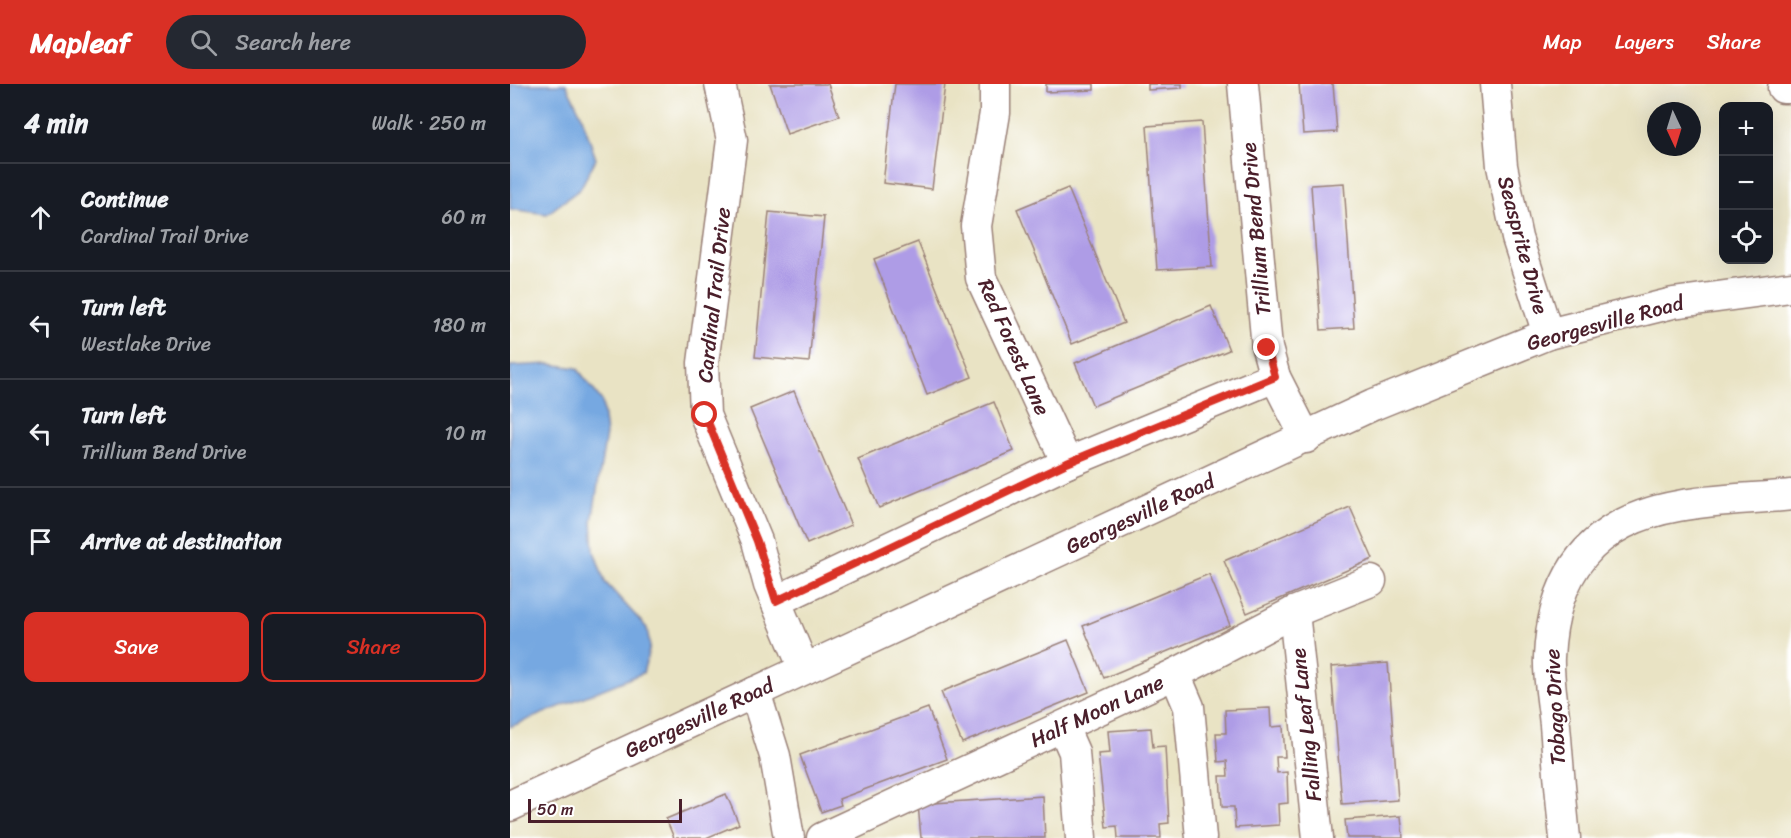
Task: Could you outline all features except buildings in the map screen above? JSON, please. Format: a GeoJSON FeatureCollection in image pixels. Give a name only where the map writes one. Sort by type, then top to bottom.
{"type":"FeatureCollection","features":[{"type":"Feature","properties":{"kind":"street","name":"Cardinal Trail Drive"},"geometry":{"type":"LineString","coordinates":[[720,84],[732,140],[703,363],[705,415],[757,541],[776,601],[804,669]]}},
{"type":"Feature","properties":{"kind":"street","name":"Red Forest Lane"},"geometry":{"type":"LineString","coordinates":[[995,84],[995,113],[975,226],[981,278],[1067,463]]}},
{"type":"Feature","properties":{"kind":"street","name":"Trillium Bend Drive"},"geometry":{"type":"LineString","coordinates":[[1243,84],[1267,348],[1275,377],[1306,438]]}},
{"type":"Feature","properties":{"kind":"street","name":"Seasprite Drive"},"geometry":{"type":"LineString","coordinates":[[1495,84],[1502,166],[1517,238],[1548,334]]}},
{"type":"Feature","properties":{"kind":"street","name":"Georgesville Road"},"geometry":{"type":"LineString","coordinates":[[510,806],[1373,405],[1548,334],[1673,303],[1791,287]]}},
{"type":"Feature","properties":{"kind":"street"},"geometry":{"type":"LineString","coordinates":[[776,601],[1067,463],[1275,377]]}},
{"type":"Feature","properties":{"kind":"street","name":"Tobago Drive"},"geometry":{"type":"LineString","coordinates":[[1565,838],[1549,658],[1554,617],[1562,586],[1584,555],[1609,530],[1644,515],[1678,506],[1791,495]]}},
{"type":"Feature","properties":{"kind":"street","name":"Half Moon Lane"},"geometry":{"type":"LineString","coordinates":[[822,838],[1175,674],[1294,612],[1371,581]]}},
{"type":"Feature","properties":{"kind":"street","name":"Falling Leaf Lane"},"geometry":{"type":"LineString","coordinates":[[1294,612],[1318,838]]}},
{"type":"Feature","properties":{"kind":"street"},"geometry":{"type":"LineString","coordinates":[[1175,674],[1189,707],[1201,838]]}},
{"type":"Feature","properties":{"kind":"street"},"geometry":{"type":"LineString","coordinates":[[755,692],[775,756],[789,838]]}},
{"type":"Feature","properties":{"kind":"street"},"geometry":{"type":"LineString","coordinates":[[1063,727],[1074,752],[1080,838]]}},
{"type":"Feature","properties":{"kind":"water"},"geometry":{"type":"Polygon","coordinates":[[[510,84],[566,84],[581,114],[596,159],[580,189],[547,214],[510,209],[510,84]]]}},
{"type":"Feature","properties":{"kind":"water"},"geometry":{"type":"Polygon","coordinates":[[[550,364],[577,368],[602,401],[606,434],[592,522],[594,551],[605,582],[647,628],[650,647],[643,673],[510,727],[510,366],[550,364]]]}},
{"type":"Feature","properties":{"kind":"route"},"geometry":{"type":"LineString","coordinates":[[705,415],[757,541],[769,585],[776,601],[1067,463],[1275,377],[1267,348]]}}]}
